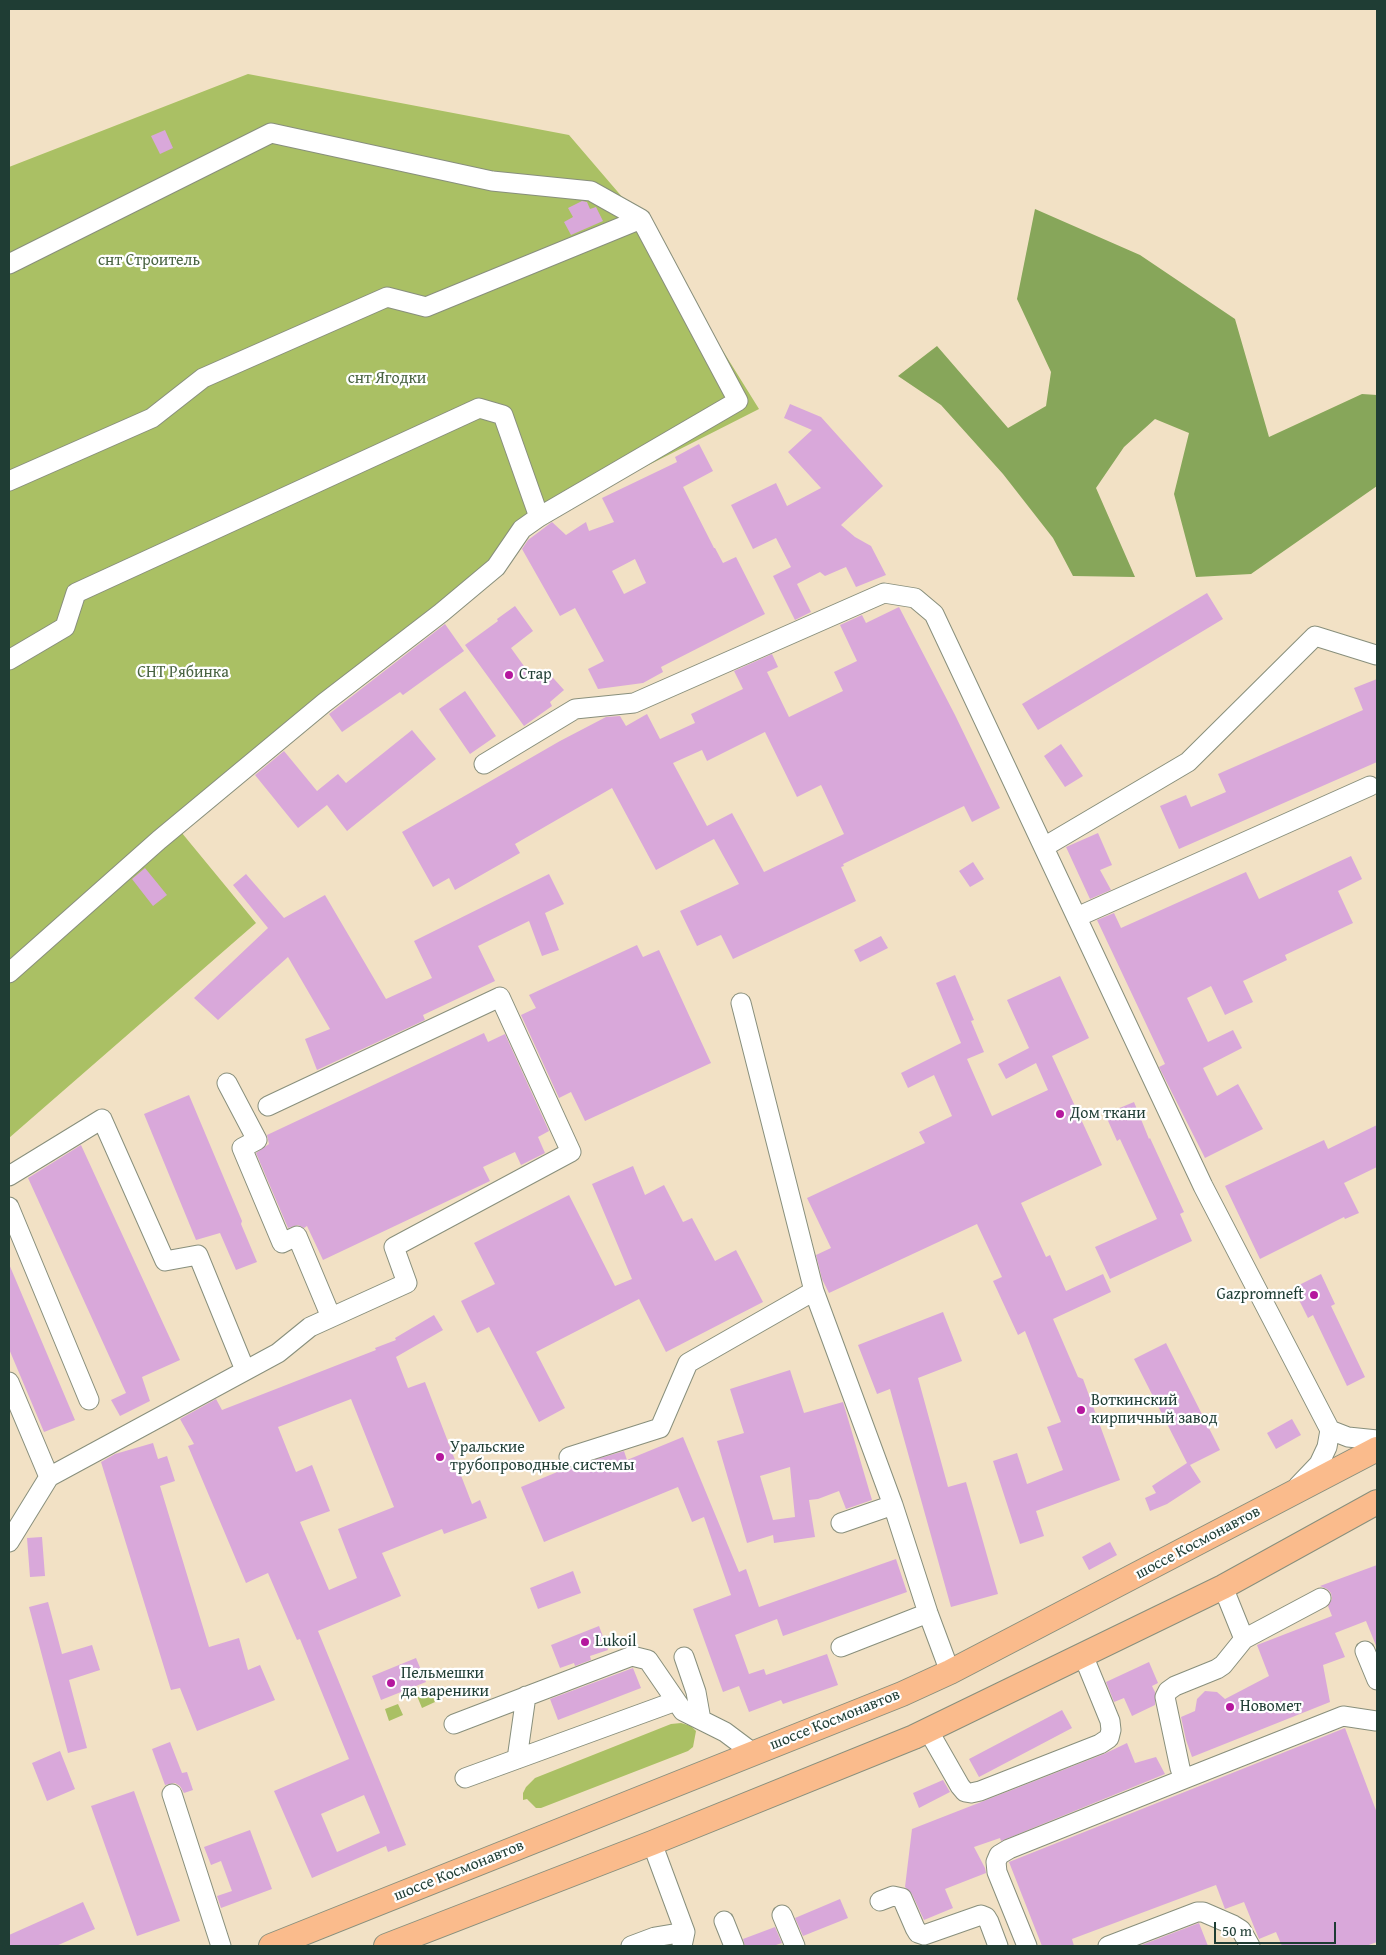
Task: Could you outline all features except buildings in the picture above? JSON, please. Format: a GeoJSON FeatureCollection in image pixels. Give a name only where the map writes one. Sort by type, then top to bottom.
{"type":"FeatureCollection","features":[{"type":"Feature","properties":{"kind":"main road","name":"шоссе Космонавтов"},"geometry":{"type":"LineString","coordinates":[[271,1946],[902,1694],[950,1672],[1377,1449]]}},
{"type":"Feature","properties":{"kind":"main road"},"geometry":{"type":"LineString","coordinates":[[387,1946],[412,1942],[928,1730],[1223,1587],[1377,1502]]}},
{"type":"Feature","properties":{"kind":"street"},"geometry":{"type":"LineString","coordinates":[[9,264],[272,133],[492,181],[591,191],[641,219],[738,401],[539,516],[522,529],[496,567],[441,613],[324,703],[159,840],[9,973]]}},
{"type":"Feature","properties":{"kind":"street"},"geometry":{"type":"LineString","coordinates":[[9,480],[152,418],[203,378],[387,297],[426,307],[641,219]]}},
{"type":"Feature","properties":{"kind":"street"},"geometry":{"type":"LineString","coordinates":[[9,660],[64,627],[76,593],[479,408],[502,415],[539,516]]}},
{"type":"Feature","properties":{"kind":"street"},"geometry":{"type":"LineString","coordinates":[[484,764],[575,708],[634,703],[884,593],[915,598],[934,614],[1202,1186],[1330,1430],[1327,1447],[1318,1464],[1286,1497]]}},
{"type":"Feature","properties":{"kind":"street"},"geometry":{"type":"LineString","coordinates":[[1044,847],[1188,762],[1315,636],[1376,655]]}},
{"type":"Feature","properties":{"kind":"street"},"geometry":{"type":"LineString","coordinates":[[1077,917],[1370,786]]}},
{"type":"Feature","properties":{"kind":"street"},"geometry":{"type":"LineString","coordinates":[[9,1542],[49,1477],[278,1353],[310,1327],[407,1283],[394,1247],[571,1152],[500,997],[268,1106]]}},
{"type":"Feature","properties":{"kind":"street"},"geometry":{"type":"LineString","coordinates":[[741,1003],[814,1290],[893,1505],[928,1613],[950,1672]]}},
{"type":"Feature","properties":{"kind":"street"},"geometry":{"type":"LineString","coordinates":[[227,1083],[257,1140],[242,1148],[282,1243],[297,1236],[331,1317]]}},
{"type":"Feature","properties":{"kind":"street"},"geometry":{"type":"LineString","coordinates":[[9,1176],[102,1119],[165,1261],[198,1255],[245,1370]]}},
{"type":"Feature","properties":{"kind":"street"},"geometry":{"type":"LineString","coordinates":[[9,1207],[89,1400]]}},
{"type":"Feature","properties":{"kind":"street"},"geometry":{"type":"LineString","coordinates":[[569,1457],[660,1428],[688,1363],[814,1290]]}},
{"type":"Feature","properties":{"kind":"street"},"geometry":{"type":"LineString","coordinates":[[9,1382],[49,1477]]}},
{"type":"Feature","properties":{"kind":"street"},"geometry":{"type":"LineString","coordinates":[[1330,1430],[1348,1437],[1377,1440]]}},
{"type":"Feature","properties":{"kind":"street"},"geometry":{"type":"LineString","coordinates":[[842,1523],[893,1505]]}},
{"type":"Feature","properties":{"kind":"street"},"geometry":{"type":"LineString","coordinates":[[1223,1587],[1244,1639]]}},
{"type":"Feature","properties":{"kind":"street"},"geometry":{"type":"LineString","coordinates":[[1184,1779],[1166,1704],[1165,1697],[1168,1692],[1175,1686],[1218,1669],[1244,1639],[1321,1598]]}},
{"type":"Feature","properties":{"kind":"street"},"geometry":{"type":"LineString","coordinates":[[841,1647],[928,1613]]}},
{"type":"Feature","properties":{"kind":"street"},"geometry":{"type":"LineString","coordinates":[[1366,1651],[1377,1680]]}},
{"type":"Feature","properties":{"kind":"street"},"geometry":{"type":"LineString","coordinates":[[928,1730],[960,1786],[965,1792],[971,1793],[1100,1744],[1109,1738],[1111,1730],[1110,1721],[1083,1655]]}},
{"type":"Feature","properties":{"kind":"street"},"geometry":{"type":"LineString","coordinates":[[454,1724],[632,1656],[648,1660],[683,1711],[725,1732],[754,1753]]}},
{"type":"Feature","properties":{"kind":"street"},"geometry":{"type":"LineString","coordinates":[[684,1657],[696,1692],[701,1720]]}},
{"type":"Feature","properties":{"kind":"street"},"geometry":{"type":"LineString","coordinates":[[517,1759],[526,1696]]}},
{"type":"Feature","properties":{"kind":"street"},"geometry":{"type":"LineString","coordinates":[[465,1778],[676,1701]]}},
{"type":"Feature","properties":{"kind":"street"},"geometry":{"type":"LineString","coordinates":[[1027,1946],[997,1872],[996,1862],[999,1855],[1009,1849],[1343,1716],[1377,1722]]}},
{"type":"Feature","properties":{"kind":"street"},"geometry":{"type":"LineString","coordinates":[[172,1794],[221,1946]]}},
{"type":"Feature","properties":{"kind":"street"},"geometry":{"type":"LineString","coordinates":[[631,1946],[655,1937],[683,1939],[652,1843]]}},
{"type":"Feature","properties":{"kind":"street"},"geometry":{"type":"LineString","coordinates":[[880,1901],[893,1896],[902,1898],[915,1928],[918,1933],[924,1935],[981,1915],[986,1917],[989,1922],[998,1946]]}},
{"type":"Feature","properties":{"kind":"street"},"geometry":{"type":"LineString","coordinates":[[1108,1946],[1190,1914],[1203,1912],[1241,1930],[1250,1946]]}},
{"type":"Feature","properties":{"kind":"street"},"geometry":{"type":"LineString","coordinates":[[782,1915],[795,1946]]}},
{"type":"Feature","properties":{"kind":"street"},"geometry":{"type":"LineString","coordinates":[[724,1920],[734,1946]]}},
{"type":"Feature","properties":{"kind":"green space"},"geometry":{"type":"Polygon","coordinates":[[[248,74],[569,135],[641,219],[759,409],[552,514],[177,827],[256,923],[9,1138],[9,167],[248,74]]]}},
{"type":"Feature","properties":{"kind":"green space"},"geometry":{"type":"Polygon","coordinates":[[[1035,209],[1140,255],[1235,319],[1269,437],[1362,394],[1377,395],[1377,486],[1251,574],[1196,577],[1174,494],[1189,433],[1155,419],[1124,447],[1096,488],[1135,577],[1073,576],[1053,538],[1003,474],[941,405],[898,376],[937,346],[1008,428],[1046,406],[1051,372],[1017,299],[1035,209]]]}},
{"type":"Feature","properties":{"kind":"green space"},"geometry":{"type":"Polygon","coordinates":[[[430,1690],[435,1702],[422,1708],[417,1696],[430,1690]]]}},
{"type":"Feature","properties":{"kind":"green space"},"geometry":{"type":"Polygon","coordinates":[[[398,1704],[403,1715],[389,1721],[385,1709],[398,1704]]]}},
{"type":"Feature","properties":{"kind":"green space"},"geometry":{"type":"Polygon","coordinates":[[[681,1723],[691,1726],[696,1731],[693,1747],[688,1751],[541,1808],[536,1808],[527,1799],[523,1800],[523,1793],[526,1787],[535,1778],[671,1724],[681,1723]]]}},
{"type":"Feature","properties":{"kind":"place","name":"Стар"},"geometry":{"type":"Point","coordinates":[509,675]}},
{"type":"Feature","properties":{"kind":"place","name":"Дом ткани"},"geometry":{"type":"Point","coordinates":[1060,1114]}},
{"type":"Feature","properties":{"kind":"place","name":"Gazpromneft"},"geometry":{"type":"Point","coordinates":[1314,1295]}},
{"type":"Feature","properties":{"kind":"place","name":"Воткинский кирпичный завод"},"geometry":{"type":"Point","coordinates":[1081,1410]}},
{"type":"Feature","properties":{"kind":"place","name":"Уральские трубопроводные системы"},"geometry":{"type":"Point","coordinates":[440,1457]}},
{"type":"Feature","properties":{"kind":"place","name":"Lukoil"},"geometry":{"type":"Point","coordinates":[585,1642]}},
{"type":"Feature","properties":{"kind":"place","name":"Пельмешки да вареники"},"geometry":{"type":"Point","coordinates":[391,1683]}},
{"type":"Feature","properties":{"kind":"place","name":"Новомет"},"geometry":{"type":"Point","coordinates":[1230,1707]}},
{"type":"Feature","properties":{"kind":"park label","name":"снт Строитель"},"geometry":{"type":"Point","coordinates":[149,261]}},
{"type":"Feature","properties":{"kind":"park label","name":"снт Ягодки"},"geometry":{"type":"Point","coordinates":[387,379]}},
{"type":"Feature","properties":{"kind":"park label","name":"СНТ Рябинка"},"geometry":{"type":"Point","coordinates":[183,673]}}]}
